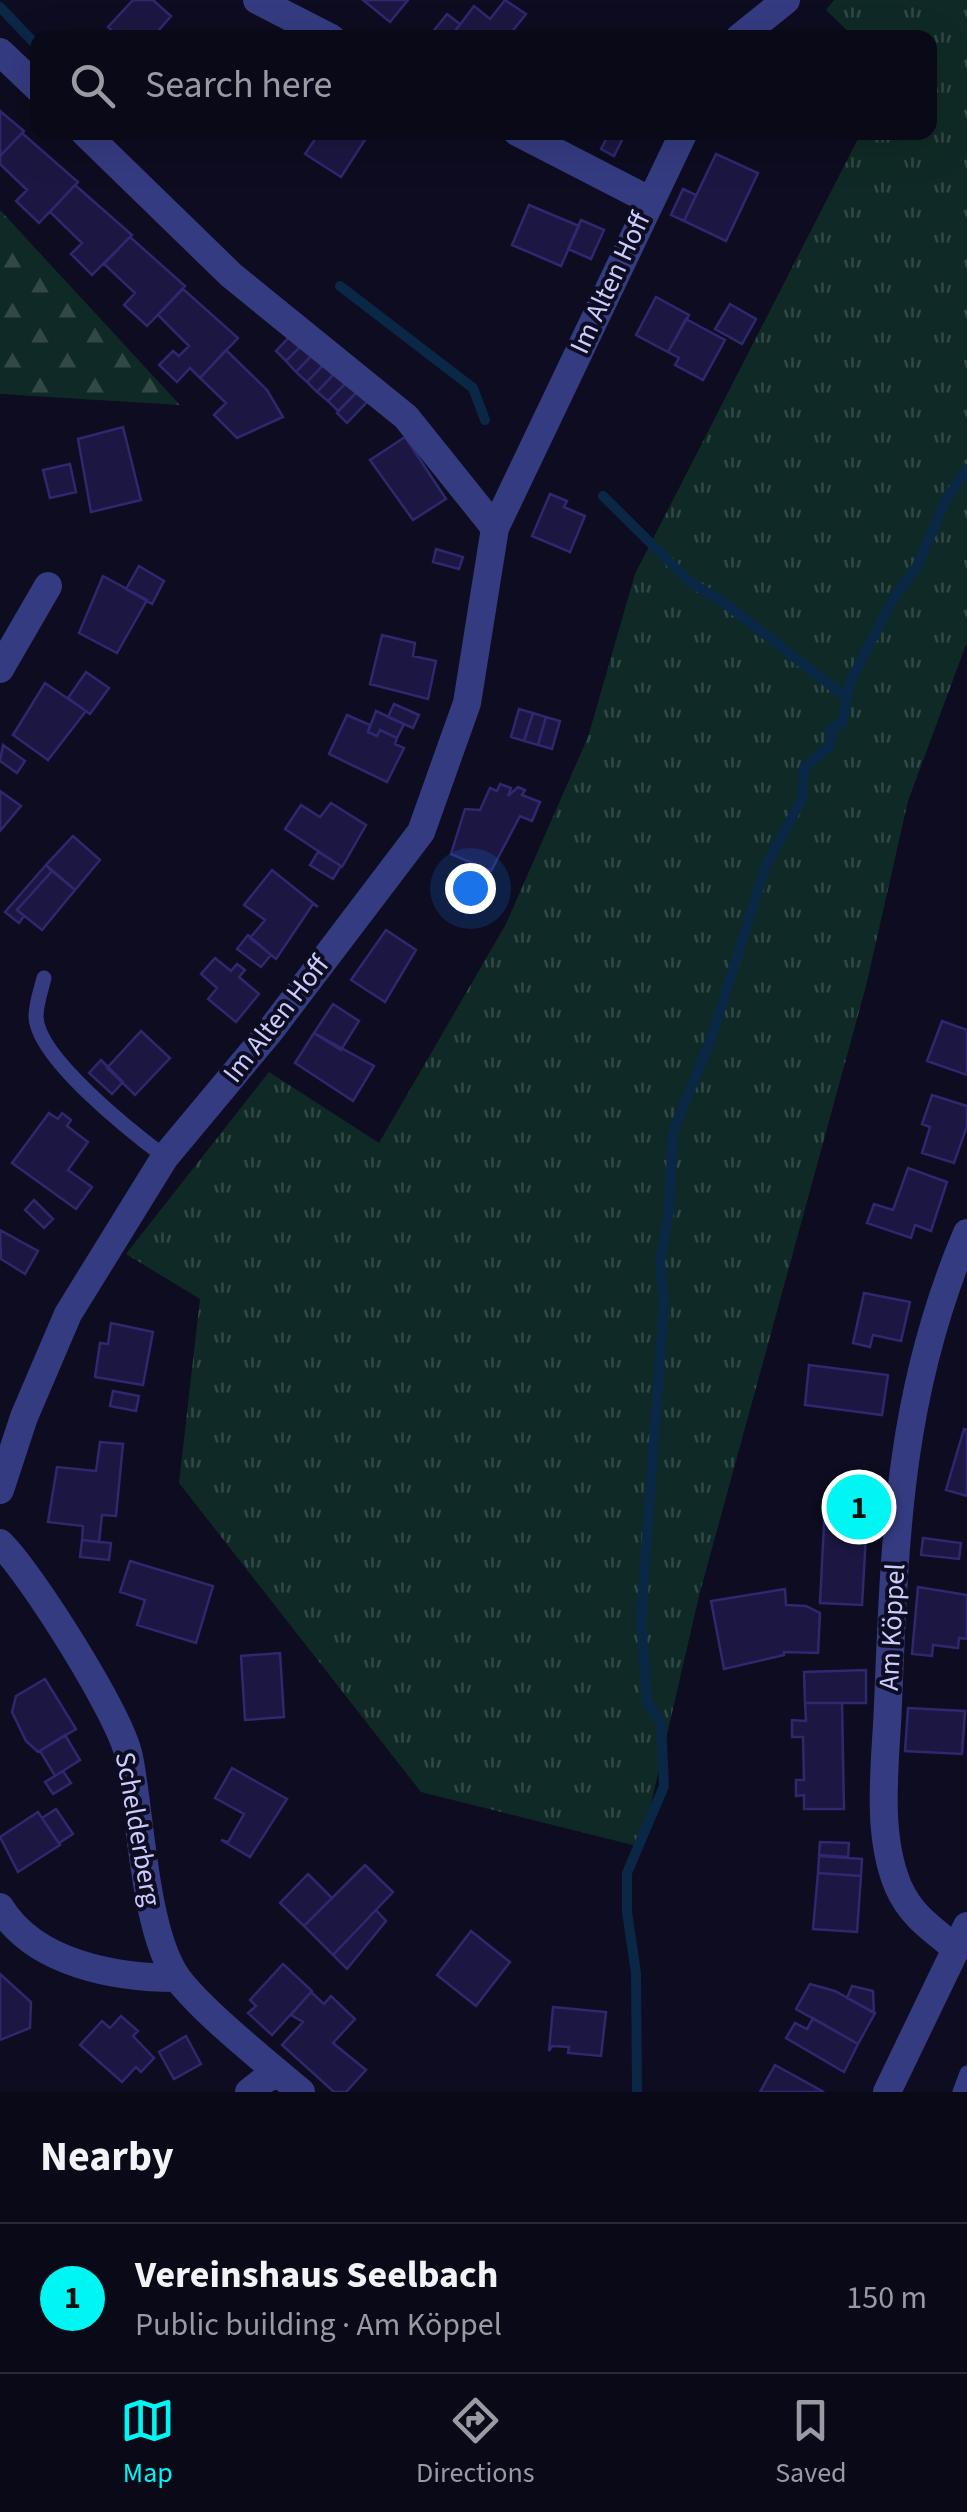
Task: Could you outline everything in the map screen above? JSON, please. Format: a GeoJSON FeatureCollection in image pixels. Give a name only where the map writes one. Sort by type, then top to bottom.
{"type":"FeatureCollection","features":[{"type":"Feature","properties":{"kind":"street"},"geometry":{"type":"LineString","coordinates":[[257,0],[315,30]]}},
{"type":"Feature","properties":{"kind":"street"},"geometry":{"type":"LineString","coordinates":[[749,30],[786,0]]}},
{"type":"Feature","properties":{"kind":"street"},"geometry":{"type":"LineString","coordinates":[[0,52],[30,80]]}},
{"type":"Feature","properties":{"kind":"street"},"geometry":{"type":"LineString","coordinates":[[92,140],[231,276],[406,417],[495,528]]}},
{"type":"Feature","properties":{"kind":"street"},"geometry":{"type":"LineString","coordinates":[[533,140],[649,200]]}},
{"type":"Feature","properties":{"kind":"street","name":"Im Alten Hoff"},"geometry":{"type":"LineString","coordinates":[[0,1490],[24,1417],[68,1314],[165,1157],[270,1031],[420,832],[467,703],[495,528],[680,140]]}},
{"type":"Feature","properties":{"kind":"street"},"geometry":{"type":"LineString","coordinates":[[0,669],[48,586]]}},
{"type":"Feature","properties":{"kind":"street","name":"Am Köppel"},"geometry":{"type":"LineString","coordinates":[[960,1936],[914,1916],[897,1884],[887,1842],[885,1793],[892,1596],[908,1421],[941,1294],[967,1234]]}},
{"type":"Feature","properties":{"kind":"street","name":"Schelderberg"},"geometry":{"type":"LineString","coordinates":[[0,1544],[16,1558],[76,1652],[128,1751],[156,1923],[177,1978],[302,2092]]}},
{"type":"Feature","properties":{"kind":"street"},"geometry":{"type":"LineString","coordinates":[[0,1907],[18,1930],[63,1958],[144,1978],[177,1978]]}},
{"type":"Feature","properties":{"kind":"street"},"geometry":{"type":"LineString","coordinates":[[886,2092],[960,1936]]}},
{"type":"Feature","properties":{"kind":"street"},"geometry":{"type":"LineString","coordinates":[[249,2092],[276,2071]]}},
{"type":"Feature","properties":{"kind":"lane"},"geometry":{"type":"LineString","coordinates":[[44,978],[35,1019],[52,1054],[124,1126],[165,1157]]}},
{"type":"Feature","properties":{"kind":"lane"},"geometry":{"type":"LineString","coordinates":[[960,2092],[967,2073]]}},
{"type":"Feature","properties":{"kind":"green space"},"geometry":{"type":"Polygon","coordinates":[[[834,0],[967,0],[967,642],[908,801],[866,986],[699,1596],[641,1847],[421,1792],[179,1483],[200,1299],[126,1254],[269,1072],[379,1143],[506,924],[588,737],[635,574],[857,140],[937,140],[937,30],[847,30],[826,10],[834,0]]]}},
{"type":"Feature","properties":{"kind":"green space"},"geometry":{"type":"Polygon","coordinates":[[[0,210],[180,405],[0,394],[0,210]]]}},
{"type":"Feature","properties":{"kind":"building"},"geometry":{"type":"Polygon","coordinates":[[[133,0],[153,0],[171,16],[159,30],[108,27],[133,0]]]}},
{"type":"Feature","properties":{"kind":"building"},"geometry":{"type":"Polygon","coordinates":[[[363,0],[408,0],[390,22],[363,0]]]}},
{"type":"Feature","properties":{"kind":"building"},"geometry":{"type":"Polygon","coordinates":[[[505,0],[526,14],[513,30],[456,30],[474,6],[490,19],[505,0]]]}},
{"type":"Feature","properties":{"kind":"building"},"geometry":{"type":"Polygon","coordinates":[[[447,14],[460,24],[456,30],[434,30],[447,14]]]}},
{"type":"Feature","properties":{"kind":"building"},"geometry":{"type":"Polygon","coordinates":[[[0,111],[24,131],[0,156],[0,111]]]}},
{"type":"Feature","properties":{"kind":"building"},"geometry":{"type":"Polygon","coordinates":[[[22,133],[78,182],[39,223],[16,201],[27,190],[0,164],[0,156],[22,133]]]}},
{"type":"Feature","properties":{"kind":"building"},"geometry":{"type":"Polygon","coordinates":[[[315,140],[365,140],[341,177],[305,154],[315,140]]]}},
{"type":"Feature","properties":{"kind":"building"},"geometry":{"type":"Polygon","coordinates":[[[606,140],[622,140],[614,156],[601,149],[606,140]]]}},
{"type":"Feature","properties":{"kind":"building"},"geometry":{"type":"Polygon","coordinates":[[[716,154],[758,173],[726,241],[684,221],[716,154]]]}},
{"type":"Feature","properties":{"kind":"building"},"geometry":{"type":"Polygon","coordinates":[[[75,185],[132,235],[92,275],[71,254],[82,243],[50,212],[75,185]]]}},
{"type":"Feature","properties":{"kind":"building"},"geometry":{"type":"Polygon","coordinates":[[[683,189],[696,195],[684,221],[671,215],[683,189]]]}},
{"type":"Feature","properties":{"kind":"building"},"geometry":{"type":"Polygon","coordinates":[[[529,205],[579,226],[561,266],[512,245],[529,205]]]}},
{"type":"Feature","properties":{"kind":"building"},"geometry":{"type":"Polygon","coordinates":[[[581,220],[604,230],[591,259],[568,249],[581,220]]]}},
{"type":"Feature","properties":{"kind":"building"},"geometry":{"type":"Polygon","coordinates":[[[130,237],[185,286],[147,326],[124,305],[135,293],[104,264],[130,237]]]}},
{"type":"Feature","properties":{"kind":"building"},"geometry":{"type":"Polygon","coordinates":[[[183,289],[238,338],[200,378],[190,368],[177,382],[159,365],[173,351],[179,356],[189,346],[158,315],[183,289]]]}},
{"type":"Feature","properties":{"kind":"building"},"geometry":{"type":"Polygon","coordinates":[[[656,297],[689,315],[668,352],[636,335],[656,297]]]}},
{"type":"Feature","properties":{"kind":"building"},"geometry":{"type":"Polygon","coordinates":[[[730,304],[756,319],[742,344],[715,329],[730,304]]]}},
{"type":"Feature","properties":{"kind":"building"},"geometry":{"type":"Polygon","coordinates":[[[686,319],[725,340],[703,380],[675,365],[679,358],[668,352],[686,319]]]}},
{"type":"Feature","properties":{"kind":"building"},"geometry":{"type":"Polygon","coordinates":[[[294,332],[305,342],[286,361],[276,351],[294,332]]]}},
{"type":"Feature","properties":{"kind":"building"},"geometry":{"type":"Polygon","coordinates":[[[305,342],[315,352],[296,372],[286,361],[305,342]]]}},
{"type":"Feature","properties":{"kind":"building"},"geometry":{"type":"Polygon","coordinates":[[[226,350],[267,390],[283,417],[237,438],[214,415],[226,403],[200,378],[226,350]]]}},
{"type":"Feature","properties":{"kind":"building"},"geometry":{"type":"Polygon","coordinates":[[[315,352],[326,362],[307,382],[296,372],[315,352]]]}},
{"type":"Feature","properties":{"kind":"building"},"geometry":{"type":"Polygon","coordinates":[[[326,362],[336,372],[317,392],[307,382],[326,362]]]}},
{"type":"Feature","properties":{"kind":"building"},"geometry":{"type":"Polygon","coordinates":[[[336,372],[347,382],[328,401],[317,392],[336,372]]]}},
{"type":"Feature","properties":{"kind":"building"},"geometry":{"type":"Polygon","coordinates":[[[347,382],[357,392],[338,411],[328,401],[347,382]]]}},
{"type":"Feature","properties":{"kind":"building"},"geometry":{"type":"Polygon","coordinates":[[[357,392],[367,402],[347,423],[337,413],[357,392]]]}},
{"type":"Feature","properties":{"kind":"building"},"geometry":{"type":"Polygon","coordinates":[[[123,427],[141,500],[91,512],[78,439],[123,427]]]}},
{"type":"Feature","properties":{"kind":"building"},"geometry":{"type":"Polygon","coordinates":[[[405,437],[446,499],[413,520],[370,460],[405,437]]]}},
{"type":"Feature","properties":{"kind":"building"},"geometry":{"type":"Polygon","coordinates":[[[70,464],[76,492],[50,498],[43,470],[70,464]]]}},
{"type":"Feature","properties":{"kind":"building"},"geometry":{"type":"Polygon","coordinates":[[[550,494],[567,501],[564,507],[585,516],[570,552],[532,536],[550,494]]]}},
{"type":"Feature","properties":{"kind":"building"},"geometry":{"type":"Polygon","coordinates":[[[436,549],[463,557],[459,569],[433,562],[436,549]]]}},
{"type":"Feature","properties":{"kind":"building"},"geometry":{"type":"Polygon","coordinates":[[[139,566],[164,581],[152,604],[126,589],[139,566]]]}},
{"type":"Feature","properties":{"kind":"building"},"geometry":{"type":"Polygon","coordinates":[[[103,576],[147,600],[117,653],[79,633],[103,576]]]}},
{"type":"Feature","properties":{"kind":"building"},"geometry":{"type":"Polygon","coordinates":[[[382,635],[415,643],[413,656],[436,661],[428,699],[370,684],[382,635]]]}},
{"type":"Feature","properties":{"kind":"building"},"geometry":{"type":"Polygon","coordinates":[[[86,672],[109,688],[90,714],[68,698],[86,672]]]}},
{"type":"Feature","properties":{"kind":"building"},"geometry":{"type":"Polygon","coordinates":[[[45,683],[86,711],[48,760],[13,735],[45,683]]]}},
{"type":"Feature","properties":{"kind":"building"},"geometry":{"type":"Polygon","coordinates":[[[394,704],[419,715],[413,728],[388,717],[394,704]]]}},
{"type":"Feature","properties":{"kind":"building"},"geometry":{"type":"Polygon","coordinates":[[[519,709],[533,713],[524,741],[511,737],[519,709]]]}},
{"type":"Feature","properties":{"kind":"building"},"geometry":{"type":"Polygon","coordinates":[[[376,711],[404,724],[397,738],[380,730],[377,736],[368,732],[376,711]]]}},
{"type":"Feature","properties":{"kind":"building"},"geometry":{"type":"Polygon","coordinates":[[[533,713],[546,717],[538,745],[524,741],[533,713]]]}},
{"type":"Feature","properties":{"kind":"building"},"geometry":{"type":"Polygon","coordinates":[[[347,715],[370,725],[368,732],[377,736],[380,730],[397,738],[395,744],[404,748],[387,782],[329,754],[347,715]]]}},
{"type":"Feature","properties":{"kind":"building"},"geometry":{"type":"Polygon","coordinates":[[[546,717],[560,721],[552,749],[538,745],[546,717]]]}},
{"type":"Feature","properties":{"kind":"building"},"geometry":{"type":"Polygon","coordinates":[[[3,745],[25,761],[17,773],[0,761],[3,745]]]}},
{"type":"Feature","properties":{"kind":"building"},"geometry":{"type":"Polygon","coordinates":[[[500,784],[511,788],[508,796],[518,787],[525,790],[522,795],[540,802],[532,821],[520,816],[491,871],[451,854],[465,809],[480,810],[490,788],[497,791],[500,784]]]}},
{"type":"Feature","properties":{"kind":"building"},"geometry":{"type":"Polygon","coordinates":[[[0,791],[21,806],[0,831],[0,791]]]}},
{"type":"Feature","properties":{"kind":"building"},"geometry":{"type":"Polygon","coordinates":[[[331,803],[366,825],[342,867],[285,829],[301,805],[320,817],[331,803]]]}},
{"type":"Feature","properties":{"kind":"building"},"geometry":{"type":"Polygon","coordinates":[[[73,836],[100,860],[75,890],[46,865],[73,836]]]}},
{"type":"Feature","properties":{"kind":"building"},"geometry":{"type":"Polygon","coordinates":[[[318,852],[341,866],[333,879],[310,865],[318,852]]]}},
{"type":"Feature","properties":{"kind":"building"},"geometry":{"type":"Polygon","coordinates":[[[46,865],[52,871],[17,910],[24,916],[19,923],[5,912],[46,865]]]}},
{"type":"Feature","properties":{"kind":"building"},"geometry":{"type":"Polygon","coordinates":[[[272,870],[318,907],[313,904],[276,959],[250,938],[265,920],[244,905],[272,870]]]}},
{"type":"Feature","properties":{"kind":"building"},"geometry":{"type":"Polygon","coordinates":[[[52,871],[75,890],[42,930],[17,910],[52,871]]]}},
{"type":"Feature","properties":{"kind":"building"},"geometry":{"type":"Polygon","coordinates":[[[386,930],[416,950],[385,1002],[351,980],[386,930]]]}},
{"type":"Feature","properties":{"kind":"building"},"geometry":{"type":"Polygon","coordinates":[[[248,935],[271,955],[261,967],[237,949],[248,935]]]}},
{"type":"Feature","properties":{"kind":"building"},"geometry":{"type":"Polygon","coordinates":[[[215,958],[231,971],[237,964],[245,970],[239,977],[259,994],[236,1022],[208,999],[217,988],[201,974],[215,958]]]}},
{"type":"Feature","properties":{"kind":"building"},"geometry":{"type":"Polygon","coordinates":[[[333,1004],[359,1021],[341,1050],[314,1033],[333,1004]]]}},
{"type":"Feature","properties":{"kind":"building"},"geometry":{"type":"Polygon","coordinates":[[[942,1021],[967,1030],[967,1075],[927,1061],[942,1021]]]}},
{"type":"Feature","properties":{"kind":"building"},"geometry":{"type":"Polygon","coordinates":[[[141,1031],[170,1058],[135,1095],[107,1068],[141,1031]]]}},
{"type":"Feature","properties":{"kind":"building"},"geometry":{"type":"Polygon","coordinates":[[[314,1033],[374,1066],[353,1101],[295,1063],[314,1033]]]}},
{"type":"Feature","properties":{"kind":"building"},"geometry":{"type":"Polygon","coordinates":[[[101,1060],[123,1082],[112,1094],[89,1073],[101,1060]]]}},
{"type":"Feature","properties":{"kind":"building"},"geometry":{"type":"Polygon","coordinates":[[[932,1095],[967,1106],[967,1126],[954,1163],[922,1153],[930,1127],[922,1124],[932,1095]]]}},
{"type":"Feature","properties":{"kind":"building"},"geometry":{"type":"Polygon","coordinates":[[[49,1113],[58,1119],[62,1113],[71,1120],[67,1126],[88,1142],[68,1170],[92,1187],[76,1209],[12,1163],[49,1113]]]}},
{"type":"Feature","properties":{"kind":"building"},"geometry":{"type":"Polygon","coordinates":[[[908,1168],[947,1182],[931,1231],[915,1225],[911,1238],[867,1223],[874,1204],[893,1210],[908,1168]]]}},
{"type":"Feature","properties":{"kind":"building"},"geometry":{"type":"Polygon","coordinates":[[[34,1200],[53,1219],[44,1228],[25,1210],[34,1200]]]}},
{"type":"Feature","properties":{"kind":"building"},"geometry":{"type":"Polygon","coordinates":[[[0,1230],[38,1251],[25,1274],[1,1259],[0,1230]]]}},
{"type":"Feature","properties":{"kind":"building"},"geometry":{"type":"Polygon","coordinates":[[[864,1293],[910,1302],[901,1341],[873,1335],[870,1347],[853,1343],[864,1293]]]}},
{"type":"Feature","properties":{"kind":"building"},"geometry":{"type":"Polygon","coordinates":[[[111,1323],[153,1332],[143,1385],[95,1377],[100,1343],[108,1344],[111,1323]]]}},
{"type":"Feature","properties":{"kind":"building"},"geometry":{"type":"Polygon","coordinates":[[[809,1365],[888,1375],[882,1415],[805,1405],[809,1365]]]}},
{"type":"Feature","properties":{"kind":"building"},"geometry":{"type":"Polygon","coordinates":[[[113,1391],[139,1396],[136,1411],[110,1406],[113,1391]]]}},
{"type":"Feature","properties":{"kind":"building"},"geometry":{"type":"Polygon","coordinates":[[[964,1429],[967,1430],[967,1496],[946,1490],[964,1429]]]}},
{"type":"Feature","properties":{"kind":"building"},"geometry":{"type":"Polygon","coordinates":[[[100,1442],[123,1444],[116,1516],[102,1515],[99,1542],[82,1540],[83,1526],[48,1522],[57,1467],[96,1471],[100,1442]]]}},
{"type":"Feature","properties":{"kind":"building"},"geometry":{"type":"Polygon","coordinates":[[[836,1480],[877,1482],[875,1519],[867,1518],[862,1605],[820,1603],[825,1504],[835,1505],[836,1480]]]}},
{"type":"Feature","properties":{"kind":"building"},"geometry":{"type":"Polygon","coordinates":[[[923,1538],[961,1543],[959,1559],[921,1555],[923,1538]]]}},
{"type":"Feature","properties":{"kind":"building"},"geometry":{"type":"Polygon","coordinates":[[[82,1540],[111,1543],[109,1560],[80,1557],[82,1540]]]}},
{"type":"Feature","properties":{"kind":"building"},"geometry":{"type":"Polygon","coordinates":[[[130,1561],[213,1586],[196,1643],[137,1625],[145,1600],[120,1592],[130,1561]]]}},
{"type":"Feature","properties":{"kind":"building"},"geometry":{"type":"Polygon","coordinates":[[[918,1587],[967,1595],[967,1639],[959,1638],[958,1648],[933,1645],[932,1656],[912,1654],[918,1587]]]}},
{"type":"Feature","properties":{"kind":"building"},"geometry":{"type":"Polygon","coordinates":[[[785,1589],[786,1605],[806,1606],[820,1613],[818,1653],[784,1652],[724,1669],[711,1601],[785,1589]]]}},
{"type":"Feature","properties":{"kind":"building"},"geometry":{"type":"Polygon","coordinates":[[[280,1653],[284,1717],[245,1720],[241,1656],[280,1653]]]}},
{"type":"Feature","properties":{"kind":"building"},"geometry":{"type":"Polygon","coordinates":[[[866,1670],[866,1703],[805,1703],[804,1672],[866,1670]]]}},
{"type":"Feature","properties":{"kind":"building"},"geometry":{"type":"Polygon","coordinates":[[[45,1679],[76,1729],[38,1752],[26,1741],[12,1712],[16,1696],[45,1679]]]}},
{"type":"Feature","properties":{"kind":"building"},"geometry":{"type":"Polygon","coordinates":[[[805,1703],[842,1703],[844,1809],[804,1809],[804,1795],[796,1796],[796,1780],[804,1780],[803,1737],[792,1737],[792,1720],[806,1721],[805,1703]]]}},
{"type":"Feature","properties":{"kind":"building"},"geometry":{"type":"Polygon","coordinates":[[[908,1708],[965,1711],[962,1754],[905,1751],[908,1708]]]}},
{"type":"Feature","properties":{"kind":"building"},"geometry":{"type":"Polygon","coordinates":[[[65,1735],[80,1760],[55,1776],[40,1751],[65,1735]]]}},
{"type":"Feature","properties":{"kind":"building"},"geometry":{"type":"Polygon","coordinates":[[[232,1768],[287,1799],[250,1857],[221,1840],[228,1842],[244,1814],[215,1798],[232,1768]]]}},
{"type":"Feature","properties":{"kind":"building"},"geometry":{"type":"Polygon","coordinates":[[[63,1771],[71,1783],[53,1794],[45,1782],[63,1771]]]}},
{"type":"Feature","properties":{"kind":"building"},"geometry":{"type":"Polygon","coordinates":[[[56,1809],[73,1834],[59,1843],[42,1818],[56,1809]]]}},
{"type":"Feature","properties":{"kind":"building"},"geometry":{"type":"Polygon","coordinates":[[[38,1812],[60,1845],[18,1872],[0,1837],[38,1812]]]}},
{"type":"Feature","properties":{"kind":"building"},"geometry":{"type":"Polygon","coordinates":[[[820,1842],[849,1843],[848,1857],[819,1855],[820,1842]]]}},
{"type":"Feature","properties":{"kind":"building"},"geometry":{"type":"Polygon","coordinates":[[[819,1856],[862,1859],[861,1876],[818,1873],[819,1856]]]}},
{"type":"Feature","properties":{"kind":"building"},"geometry":{"type":"Polygon","coordinates":[[[365,1865],[393,1892],[333,1955],[304,1926],[365,1865]]]}},
{"type":"Feature","properties":{"kind":"building"},"geometry":{"type":"Polygon","coordinates":[[[818,1873],[861,1876],[857,1932],[813,1929],[818,1873]]]}},
{"type":"Feature","properties":{"kind":"building"},"geometry":{"type":"Polygon","coordinates":[[[308,1874],[332,1898],[304,1926],[280,1903],[308,1874]]]}},
{"type":"Feature","properties":{"kind":"building"},"geometry":{"type":"Polygon","coordinates":[[[376,1910],[386,1921],[347,1969],[333,1955],[376,1910]]]}},
{"type":"Feature","properties":{"kind":"building"},"geometry":{"type":"Polygon","coordinates":[[[471,1931],[510,1962],[476,2006],[437,1975],[471,1931]]]}},
{"type":"Feature","properties":{"kind":"building"},"geometry":{"type":"Polygon","coordinates":[[[283,1964],[312,1991],[272,2035],[248,2013],[256,2006],[250,2000],[283,1964]]]}},
{"type":"Feature","properties":{"kind":"building"},"geometry":{"type":"Polygon","coordinates":[[[0,1974],[31,2002],[30,2028],[0,2040],[0,1974]]]}},
{"type":"Feature","properties":{"kind":"building"},"geometry":{"type":"Polygon","coordinates":[[[810,1984],[835,1991],[875,2013],[858,2044],[796,2009],[810,1984]]]}},
{"type":"Feature","properties":{"kind":"building"},"geometry":{"type":"Polygon","coordinates":[[[852,1986],[873,1991],[874,2013],[847,1998],[852,1986]]]}},
{"type":"Feature","properties":{"kind":"building"},"geometry":{"type":"Polygon","coordinates":[[[311,1992],[324,2004],[331,1996],[355,2019],[333,2043],[366,2070],[346,2092],[334,2092],[282,2045],[303,2022],[291,2015],[311,1992]]]}},
{"type":"Feature","properties":{"kind":"building"},"geometry":{"type":"Polygon","coordinates":[[[553,2007],[606,2012],[601,2056],[568,2053],[569,2047],[552,2046],[549,2051],[553,2007]]]}},
{"type":"Feature","properties":{"kind":"building"},"geometry":{"type":"Polygon","coordinates":[[[121,2016],[138,2031],[133,2036],[154,2058],[141,2072],[136,2067],[122,2082],[80,2045],[102,2021],[110,2028],[121,2016]]]}},
{"type":"Feature","properties":{"kind":"building"},"geometry":{"type":"Polygon","coordinates":[[[813,2018],[858,2044],[844,2072],[786,2038],[795,2023],[807,2029],[813,2018]]]}},
{"type":"Feature","properties":{"kind":"building"},"geometry":{"type":"Polygon","coordinates":[[[186,2036],[201,2064],[174,2079],[159,2052],[186,2036]]]}},
{"type":"Feature","properties":{"kind":"building"},"geometry":{"type":"Polygon","coordinates":[[[775,2065],[824,2092],[760,2092],[775,2065]]]}},
{"type":"Feature","properties":{"kind":"waterway"},"geometry":{"type":"LineString","coordinates":[[0,7],[30,39]]}},
{"type":"Feature","properties":{"kind":"waterway"},"geometry":{"type":"LineString","coordinates":[[340,286],[473,388],[485,420]]}},
{"type":"Feature","properties":{"kind":"waterway"},"geometry":{"type":"LineString","coordinates":[[637,2092],[636,1973],[627,1912],[627,1873],[664,1786],[661,1723],[647,1701],[641,1620],[664,1303],[660,1262],[669,1210],[673,1132],[712,1036],[766,865],[802,799],[804,768],[829,747],[831,729],[843,721],[850,682],[894,597],[916,568],[947,498],[967,469]]}},
{"type":"Feature","properties":{"kind":"waterway"},"geometry":{"type":"LineString","coordinates":[[603,496],[691,583],[722,601],[847,698]]}},
{"type":"Feature","properties":{"kind":"place","name":"Vereinshaus Seelbach"},"geometry":{"type":"Point","coordinates":[859,1507]}}]}
